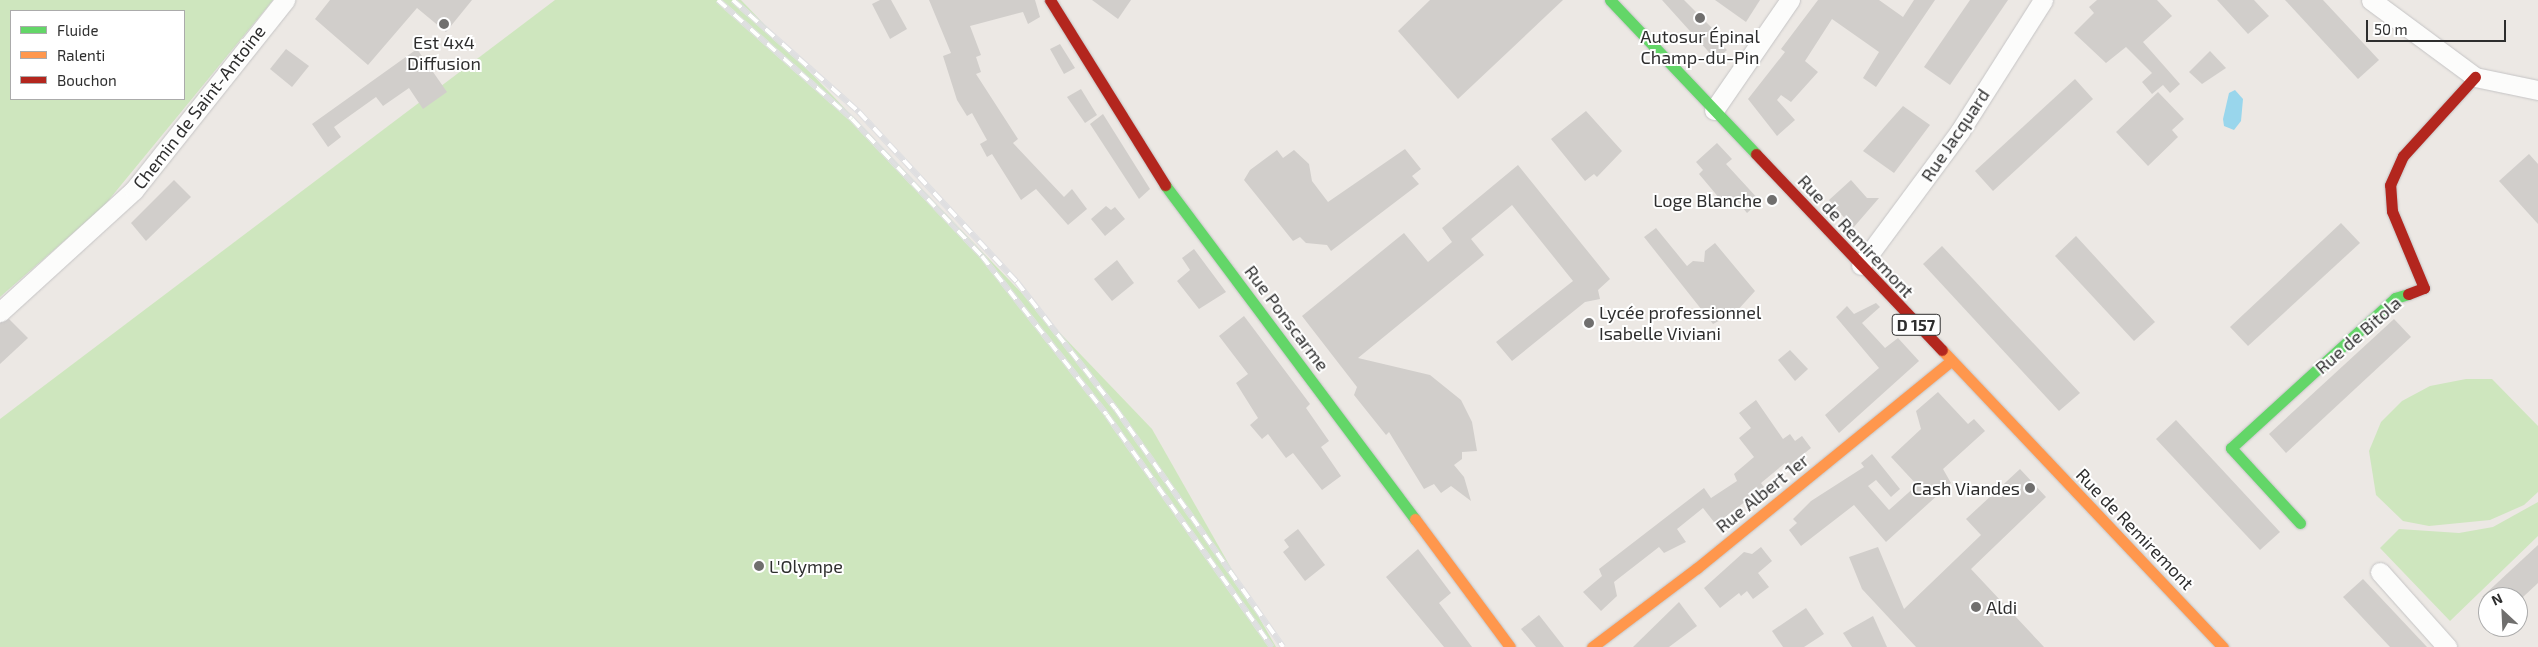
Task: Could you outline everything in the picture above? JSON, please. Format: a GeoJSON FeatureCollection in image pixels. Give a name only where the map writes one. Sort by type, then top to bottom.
{"type":"FeatureCollection","features":[{"type":"Feature","properties":{"kind":"street","name":"Chemin de Saint-Antoine"},"geometry":{"type":"LineString","coordinates":[[0,312],[134,190],[284,0]]}},
{"type":"Feature","properties":{"kind":"street","name":"Rue Ponscarme"},"geometry":{"type":"LineString","coordinates":[[1050,0],[1163,182],[1510,647]]}},
{"type":"Feature","properties":{"kind":"street","name":"Rue de Remiremont"},"geometry":{"type":"LineString","coordinates":[[1610,0],[2218,645]]}},
{"type":"Feature","properties":{"kind":"street"},"geometry":{"type":"LineString","coordinates":[[1714,110],[1790,0]]}},
{"type":"Feature","properties":{"kind":"street","name":"Rue Jacquard"},"geometry":{"type":"LineString","coordinates":[[1860,265],[1960,131],[2043,0]]}},
{"type":"Feature","properties":{"kind":"street"},"geometry":{"type":"LineString","coordinates":[[2371,0],[2476,77],[2538,90]]}},
{"type":"Feature","properties":{"kind":"street","name":"Rue de Bitola"},"geometry":{"type":"LineString","coordinates":[[2300,523],[2231,448],[2395,298],[2424,288],[2392,211],[2390,185],[2403,156],[2476,77]]}},
{"type":"Feature","properties":{"kind":"street","name":"Rue Albert 1er"},"geometry":{"type":"LineString","coordinates":[[1592,647],[1697,568],[1950,362]]}},
{"type":"Feature","properties":{"kind":"street"},"geometry":{"type":"LineString","coordinates":[[2380,572],[2447,647]]}},
{"type":"Feature","properties":{"kind":"green space"},"geometry":{"type":"Polygon","coordinates":[[[0,0],[273,0],[103,207],[0,297],[0,0]]]}},
{"type":"Feature","properties":{"kind":"green space"},"geometry":{"type":"Polygon","coordinates":[[[555,0],[741,0],[1152,429],[1276,647],[0,647],[0,419],[555,0]]]}},
{"type":"Feature","properties":{"kind":"green space"},"geometry":{"type":"Polygon","coordinates":[[[2466,379],[2492,379],[2538,426],[2538,492],[2524,505],[2490,520],[2429,526],[2403,521],[2376,495],[2369,451],[2381,422],[2402,401],[2430,386],[2466,379]]]}},
{"type":"Feature","properties":{"kind":"green space"},"geometry":{"type":"Polygon","coordinates":[[[2538,502],[2538,536],[2485,587],[2478,587],[2478,594],[2450,621],[2380,548],[2399,529],[2459,533],[2493,527],[2538,502]]]}},
{"type":"Feature","properties":{"kind":"water"},"geometry":{"type":"Polygon","coordinates":[[[2235,90],[2243,99],[2241,121],[2234,130],[2224,126],[2223,119],[2229,93],[2235,90]]]}},
{"type":"Feature","properties":{"kind":"building"},"geometry":{"type":"Polygon","coordinates":[[[330,0],[472,0],[446,32],[417,8],[368,65],[315,19],[330,0]]]}},
{"type":"Feature","properties":{"kind":"building"},"geometry":{"type":"Polygon","coordinates":[[[880,0],[891,0],[907,29],[890,39],[872,4],[880,0]]]}},
{"type":"Feature","properties":{"kind":"building"},"geometry":{"type":"Polygon","coordinates":[[[929,0],[1035,0],[1040,17],[1028,24],[1023,12],[970,26],[981,55],[976,57],[981,72],[976,74],[1018,139],[1013,143],[1064,197],[1072,189],[1087,209],[1068,225],[1036,189],[1021,200],[992,154],[987,157],[980,144],[987,140],[972,113],[967,116],[957,100],[943,56],[951,53],[929,0]]]}},
{"type":"Feature","properties":{"kind":"building"},"geometry":{"type":"Polygon","coordinates":[[[1092,0],[1131,0],[1118,19],[1092,0]]]}},
{"type":"Feature","properties":{"kind":"building"},"geometry":{"type":"Polygon","coordinates":[[[1430,0],[1563,0],[1458,99],[1398,31],[1430,0]]]}},
{"type":"Feature","properties":{"kind":"building"},"geometry":{"type":"Polygon","coordinates":[[[1662,0],[1684,0],[1723,39],[1720,43],[1727,50],[1716,60],[1662,0]]]}},
{"type":"Feature","properties":{"kind":"building"},"geometry":{"type":"Polygon","coordinates":[[[1715,0],[1760,0],[1746,22],[1715,0]]]}},
{"type":"Feature","properties":{"kind":"building"},"geometry":{"type":"Polygon","coordinates":[[[1818,0],[1879,0],[1903,17],[1914,0],[1935,0],[1876,87],[1863,78],[1879,52],[1832,19],[1805,61],[1818,72],[1791,102],[1781,95],[1777,100],[1795,120],[1777,136],[1748,99],[1785,52],[1781,49],[1818,0]]]}},
{"type":"Feature","properties":{"kind":"building"},"geometry":{"type":"Polygon","coordinates":[[[1970,0],[2008,0],[1950,85],[1924,67],[1970,0]]]}},
{"type":"Feature","properties":{"kind":"building"},"geometry":{"type":"Polygon","coordinates":[[[2097,0],[2157,0],[2172,16],[2143,42],[2180,84],[2170,93],[2163,85],[2152,94],[2142,82],[2152,73],[2126,47],[2106,63],[2074,33],[2094,13],[2089,7],[2097,0]]]}},
{"type":"Feature","properties":{"kind":"building"},"geometry":{"type":"Polygon","coordinates":[[[2217,0],[2254,0],[2269,16],[2248,34],[2217,0]]]}},
{"type":"Feature","properties":{"kind":"building"},"geometry":{"type":"Polygon","coordinates":[[[2285,0],[2323,0],[2379,60],[2358,79],[2285,0]]]}},
{"type":"Feature","properties":{"kind":"building"},"geometry":{"type":"Polygon","coordinates":[[[1060,44],[1075,68],[1064,74],[1050,49],[1060,44]]]}},
{"type":"Feature","properties":{"kind":"building"},"geometry":{"type":"Polygon","coordinates":[[[286,49],[309,66],[292,87],[270,69],[286,49]]]}},
{"type":"Feature","properties":{"kind":"building"},"geometry":{"type":"Polygon","coordinates":[[[417,49],[447,92],[423,109],[409,88],[383,106],[376,97],[334,127],[341,137],[328,147],[312,124],[417,49]]]}},
{"type":"Feature","properties":{"kind":"building"},"geometry":{"type":"Polygon","coordinates":[[[2210,51],[2226,68],[2202,84],[2189,72],[2210,51]]]}},
{"type":"Feature","properties":{"kind":"building"},"geometry":{"type":"Polygon","coordinates":[[[2075,79],[2093,99],[1993,191],[1975,171],[2075,79]]]}},
{"type":"Feature","properties":{"kind":"building"},"geometry":{"type":"Polygon","coordinates":[[[1081,89],[1097,115],[1085,123],[1067,97],[1081,89]]]}},
{"type":"Feature","properties":{"kind":"building"},"geometry":{"type":"Polygon","coordinates":[[[2158,92],[2184,119],[2172,130],[2178,137],[2148,166],[2116,132],[2158,92]]]}},
{"type":"Feature","properties":{"kind":"building"},"geometry":{"type":"Polygon","coordinates":[[[1903,106],[1930,125],[1894,173],[1863,151],[1903,106]]]}},
{"type":"Feature","properties":{"kind":"building"},"geometry":{"type":"Polygon","coordinates":[[[1586,111],[1622,151],[1597,177],[1594,174],[1585,181],[1551,139],[1586,111]]]}},
{"type":"Feature","properties":{"kind":"building"},"geometry":{"type":"Polygon","coordinates":[[[1103,114],[1150,189],[1139,199],[1090,124],[1103,114]]]}},
{"type":"Feature","properties":{"kind":"building"},"geometry":{"type":"Polygon","coordinates":[[[1717,143],[1732,159],[1726,164],[1760,201],[1747,213],[1734,197],[1725,205],[1699,174],[1703,170],[1696,162],[1717,143]]]}},
{"type":"Feature","properties":{"kind":"building"},"geometry":{"type":"Polygon","coordinates":[[[1405,149],[1421,169],[1412,176],[1419,184],[1331,251],[1327,245],[1306,243],[1300,237],[1293,241],[1244,180],[1250,170],[1277,150],[1283,158],[1294,150],[1309,164],[1312,181],[1328,202],[1405,149]]]}},
{"type":"Feature","properties":{"kind":"building"},"geometry":{"type":"Polygon","coordinates":[[[2529,154],[2538,164],[2538,224],[2499,181],[2529,154]]]}},
{"type":"Feature","properties":{"kind":"building"},"geometry":{"type":"Polygon","coordinates":[[[1518,165],[1610,279],[1598,290],[1600,299],[1585,302],[1512,361],[1496,342],[1573,281],[1512,205],[1471,239],[1484,255],[1358,358],[1430,375],[1461,400],[1472,422],[1477,451],[1462,452],[1462,459],[1454,465],[1464,477],[1471,501],[1451,486],[1441,493],[1434,484],[1424,489],[1389,432],[1386,435],[1354,395],[1357,387],[1302,316],[1404,233],[1428,262],[1452,242],[1442,228],[1518,165]]]}},
{"type":"Feature","properties":{"kind":"building"},"geometry":{"type":"Polygon","coordinates":[[[174,180],[191,197],[146,241],[131,223],[174,180]]]}},
{"type":"Feature","properties":{"kind":"building"},"geometry":{"type":"Polygon","coordinates":[[[1851,180],[1867,198],[1879,198],[1853,228],[1829,200],[1851,180]]]}},
{"type":"Feature","properties":{"kind":"building"},"geometry":{"type":"Polygon","coordinates":[[[1106,206],[1111,210],[1115,207],[1125,219],[1105,236],[1091,219],[1106,206]]]}},
{"type":"Feature","properties":{"kind":"building"},"geometry":{"type":"Polygon","coordinates":[[[2341,223],[2360,243],[2248,346],[2230,327],[2341,223]]]}},
{"type":"Feature","properties":{"kind":"building"},"geometry":{"type":"Polygon","coordinates":[[[1656,228],[1687,266],[1693,261],[1704,262],[1705,251],[1715,243],[1755,291],[1736,312],[1713,324],[1644,237],[1656,228]]]}},
{"type":"Feature","properties":{"kind":"building"},"geometry":{"type":"Polygon","coordinates":[[[2076,236],[2155,322],[2134,341],[2055,256],[2076,236]]]}},
{"type":"Feature","properties":{"kind":"building"},"geometry":{"type":"Polygon","coordinates":[[[1942,246],[2080,393],[2059,411],[1923,264],[1942,246]]]}},
{"type":"Feature","properties":{"kind":"building"},"geometry":{"type":"Polygon","coordinates":[[[1194,249],[1226,292],[1199,309],[1177,281],[1190,270],[1182,258],[1194,249]]]}},
{"type":"Feature","properties":{"kind":"building"},"geometry":{"type":"Polygon","coordinates":[[[1117,260],[1134,283],[1112,301],[1094,279],[1117,260]]]}},
{"type":"Feature","properties":{"kind":"building"},"geometry":{"type":"Polygon","coordinates":[[[1876,303],[1880,307],[1862,323],[1885,348],[1898,338],[1919,361],[1839,433],[1825,415],[1879,368],[1836,317],[1847,306],[1854,314],[1876,303]]]}},
{"type":"Feature","properties":{"kind":"building"},"geometry":{"type":"Polygon","coordinates":[[[1244,316],[1310,404],[1306,408],[1329,441],[1321,447],[1341,476],[1322,490],[1293,453],[1286,458],[1268,434],[1262,439],[1250,425],[1258,418],[1236,383],[1248,374],[1219,336],[1244,316]]]}},
{"type":"Feature","properties":{"kind":"building"},"geometry":{"type":"Polygon","coordinates":[[[9,319],[28,338],[0,364],[0,323],[9,319]]]}},
{"type":"Feature","properties":{"kind":"building"},"geometry":{"type":"Polygon","coordinates":[[[2394,319],[2411,337],[2286,453],[2269,434],[2394,319]]]}},
{"type":"Feature","properties":{"kind":"building"},"geometry":{"type":"Polygon","coordinates":[[[1790,350],[1808,369],[1795,381],[1778,360],[1790,350]]]}},
{"type":"Feature","properties":{"kind":"building"},"geometry":{"type":"Polygon","coordinates":[[[1938,392],[1968,424],[1974,419],[1985,431],[1943,469],[1951,483],[1886,542],[1854,505],[1801,546],[1789,530],[1797,523],[1793,519],[1811,501],[1864,467],[1861,463],[1872,454],[1900,489],[1891,497],[1876,480],[1868,486],[1889,510],[1917,485],[1891,457],[1921,429],[1916,411],[1938,392]]]}},
{"type":"Feature","properties":{"kind":"building"},"geometry":{"type":"Polygon","coordinates":[[[1756,400],[1783,439],[1790,434],[1795,441],[1802,436],[1811,448],[1788,467],[1785,463],[1761,483],[1764,487],[1724,518],[1714,522],[1703,508],[1677,529],[1686,542],[1664,553],[1659,547],[1614,582],[1617,596],[1601,611],[1583,592],[1602,576],[1599,569],[1704,488],[1711,498],[1737,481],[1734,474],[1754,457],[1739,438],[1751,428],[1739,413],[1756,400]]]}},
{"type":"Feature","properties":{"kind":"building"},"geometry":{"type":"Polygon","coordinates":[[[2176,420],[2280,532],[2260,550],[2156,439],[2176,420]]]}},
{"type":"Feature","properties":{"kind":"building"},"geometry":{"type":"Polygon","coordinates":[[[2020,469],[2046,497],[1971,569],[2044,647],[1916,647],[1862,589],[1849,557],[1878,547],[1904,609],[1981,535],[1966,519],[2020,469]]]}},
{"type":"Feature","properties":{"kind":"building"},"geometry":{"type":"Polygon","coordinates":[[[1298,529],[1325,565],[1305,581],[1283,552],[1289,547],[1284,540],[1298,529]]]}},
{"type":"Feature","properties":{"kind":"building"},"geometry":{"type":"Polygon","coordinates":[[[2538,545],[2538,583],[2528,592],[2528,587],[2493,587],[2538,545]]]}},
{"type":"Feature","properties":{"kind":"building"},"geometry":{"type":"Polygon","coordinates":[[[1761,547],[1772,561],[1758,573],[1769,587],[1753,599],[1747,591],[1741,596],[1739,593],[1720,608],[1704,588],[1744,552],[1752,554],[1761,547]]]}},
{"type":"Feature","properties":{"kind":"building"},"geometry":{"type":"Polygon","coordinates":[[[1418,549],[1451,593],[1439,603],[1472,647],[1444,647],[1386,577],[1418,549]]]}},
{"type":"Feature","properties":{"kind":"building"},"geometry":{"type":"Polygon","coordinates":[[[2363,579],[2427,647],[2390,647],[2343,597],[2363,579]]]}},
{"type":"Feature","properties":{"kind":"building"},"geometry":{"type":"Polygon","coordinates":[[[1679,602],[1697,626],[1669,647],[1633,647],[1679,602]]]}},
{"type":"Feature","properties":{"kind":"building"},"geometry":{"type":"Polygon","coordinates":[[[1806,608],[1824,634],[1804,647],[1783,647],[1772,631],[1806,608]]]}},
{"type":"Feature","properties":{"kind":"building"},"geometry":{"type":"Polygon","coordinates":[[[1539,615],[1564,647],[1536,647],[1521,629],[1539,615]]]}},
{"type":"Feature","properties":{"kind":"building"},"geometry":{"type":"Polygon","coordinates":[[[1873,616],[1887,647],[1852,647],[1843,633],[1873,616]]]}},
{"type":"Feature","properties":{"kind":"railway"},"geometry":{"type":"LineString","coordinates":[[718,0],[852,119],[982,256],[1107,415],[1272,647]]}},
{"type":"Feature","properties":{"kind":"railway"},"geometry":{"type":"LineString","coordinates":[[733,0],[859,112],[1017,282],[1116,409],[1283,647]]}},
{"type":"Feature","properties":{"kind":"traffic: fast"},"geometry":{"type":"LineString","coordinates":[[1610,0],[1756,154]]}},
{"type":"Feature","properties":{"kind":"traffic: fast"},"geometry":{"type":"LineString","coordinates":[[1165,185],[1415,519]]}},
{"type":"Feature","properties":{"kind":"traffic: fast"},"geometry":{"type":"LineString","coordinates":[[2300,523],[2231,448],[2395,298],[2408,294]]}},
{"type":"Feature","properties":{"kind":"traffic: slow"},"geometry":{"type":"LineString","coordinates":[[1942,350],[2223,647]]}},
{"type":"Feature","properties":{"kind":"traffic: slow"},"geometry":{"type":"LineString","coordinates":[[1592,647],[1697,568],[1950,362]]}},
{"type":"Feature","properties":{"kind":"traffic: slow"},"geometry":{"type":"LineString","coordinates":[[1415,519],[1510,647]]}},
{"type":"Feature","properties":{"kind":"traffic: jam"},"geometry":{"type":"LineString","coordinates":[[1050,0],[1165,185]]}},
{"type":"Feature","properties":{"kind":"traffic: jam"},"geometry":{"type":"LineString","coordinates":[[2408,294],[2424,288],[2392,211],[2390,185],[2403,156],[2475,77]]}},
{"type":"Feature","properties":{"kind":"traffic: jam"},"geometry":{"type":"LineString","coordinates":[[1756,154],[1942,350]]}},
{"type":"Feature","properties":{"kind":"place","name":"Autosur Épinal Champ-du-Pin"},"geometry":{"type":"Point","coordinates":[1700,18]}},
{"type":"Feature","properties":{"kind":"place","name":"Est 4x4 Diffusion"},"geometry":{"type":"Point","coordinates":[444,24]}},
{"type":"Feature","properties":{"kind":"place","name":"Loge Blanche"},"geometry":{"type":"Point","coordinates":[1772,200]}},
{"type":"Feature","properties":{"kind":"place","name":"Lycée professionnel Isabelle Viviani"},"geometry":{"type":"Point","coordinates":[1589,323]}},
{"type":"Feature","properties":{"kind":"place","name":"Cash Viandes"},"geometry":{"type":"Point","coordinates":[2030,488]}},
{"type":"Feature","properties":{"kind":"place","name":"L'Olympe"},"geometry":{"type":"Point","coordinates":[759,566]}},
{"type":"Feature","properties":{"kind":"place","name":"Aldi"},"geometry":{"type":"Point","coordinates":[1976,607]}}]}
